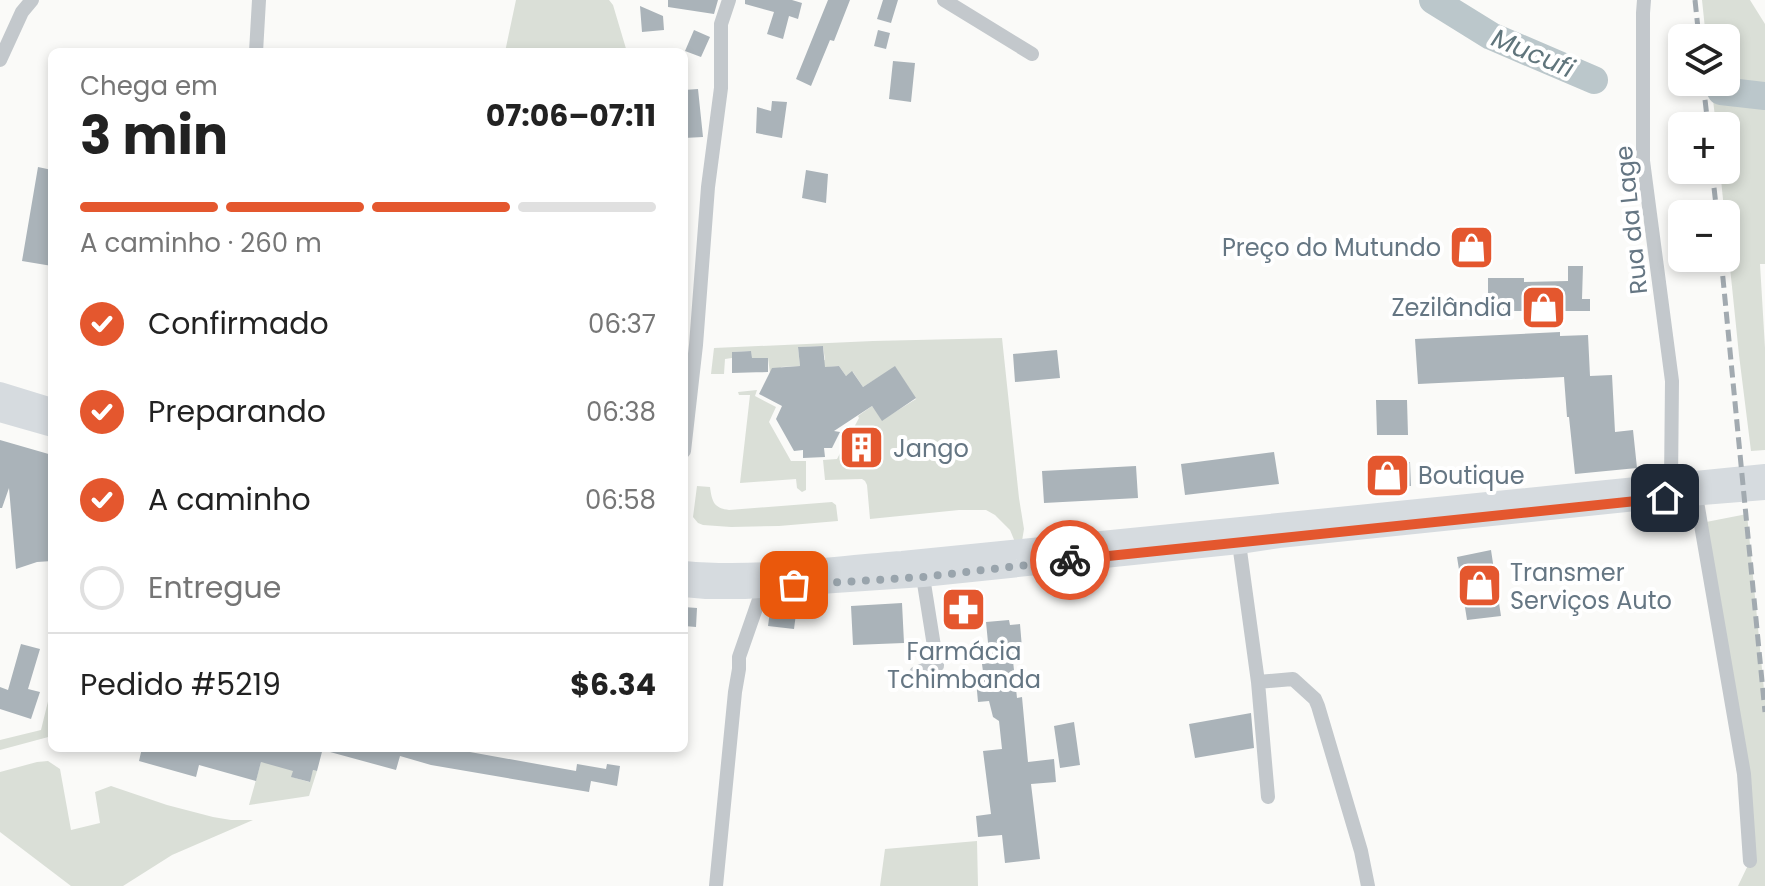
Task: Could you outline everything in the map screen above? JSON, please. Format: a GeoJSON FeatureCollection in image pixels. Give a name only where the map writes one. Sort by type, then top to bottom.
{"type":"FeatureCollection","features":[{"type":"Feature","properties":{"kind":"main road"},"geometry":{"type":"LineString","coordinates":[[0,392],[48,407]]}},
{"type":"Feature","properties":{"kind":"main road"},"geometry":{"type":"LineString","coordinates":[[0,412],[48,426]]}},
{"type":"Feature","properties":{"kind":"main road"},"geometry":{"type":"LineString","coordinates":[[688,587],[763,588],[923,577],[1671,483],[1708,490],[1765,474]]}},
{"type":"Feature","properties":{"kind":"main road"},"geometry":{"type":"LineString","coordinates":[[688,571],[738,573],[1238,536],[1279,538],[1708,490],[1765,490]]}},
{"type":"Feature","properties":{"kind":"street"},"geometry":{"type":"LineString","coordinates":[[0,60],[22,12],[32,0]]}},
{"type":"Feature","properties":{"kind":"street"},"geometry":{"type":"LineString","coordinates":[[256,48],[259,0]]}},
{"type":"Feature","properties":{"kind":"street"},"geometry":{"type":"LineString","coordinates":[[688,416],[708,187],[721,88],[721,24],[729,0]]}},
{"type":"Feature","properties":{"kind":"street"},"geometry":{"type":"LineString","coordinates":[[944,0],[1032,54]]}},
{"type":"Feature","properties":{"kind":"street","name":"Rua da Lage"},"geometry":{"type":"LineString","coordinates":[[1644,0],[1643,161],[1672,381],[1671,483]]}},
{"type":"Feature","properties":{"kind":"street"},"geometry":{"type":"LineString","coordinates":[[1708,490],[1744,774],[1750,861]]}},
{"type":"Feature","properties":{"kind":"street"},"geometry":{"type":"LineString","coordinates":[[1238,536],[1258,682],[1268,797]]}},
{"type":"Feature","properties":{"kind":"street"},"geometry":{"type":"LineString","coordinates":[[916,673],[937,665],[923,577]]}},
{"type":"Feature","properties":{"kind":"street"},"geometry":{"type":"LineString","coordinates":[[716,886],[739,657],[763,588]]}},
{"type":"Feature","properties":{"kind":"street"},"geometry":{"type":"LineString","coordinates":[[1258,682],[1293,679],[1315,699],[1361,851],[1368,886]]}},
{"type":"Feature","properties":{"kind":"shaded area"},"geometry":{"type":"Polygon","coordinates":[[[516,0],[609,0],[626,48],[506,48],[516,0]]]}},
{"type":"Feature","properties":{"kind":"shaded area"},"geometry":{"type":"Polygon","coordinates":[[[1702,0],[1750,0],[1765,24],[1765,264],[1760,264],[1765,348],[1765,450],[1751,451],[1730,272],[1740,272],[1740,200],[1723,200],[1721,184],[1740,184],[1740,112],[1714,112],[1713,96],[1740,96],[1740,24],[1705,24],[1702,0]]]}},
{"type":"Feature","properties":{"kind":"shaded area"},"geometry":{"type":"Polygon","coordinates":[[[1002,338],[1024,529],[1022,541],[1015,542],[1010,530],[986,510],[870,519],[865,481],[825,480],[823,460],[837,459],[858,416],[872,406],[882,420],[916,399],[895,367],[863,387],[853,372],[846,376],[839,366],[816,368],[815,361],[825,360],[823,346],[798,347],[800,366],[781,367],[777,377],[770,373],[768,358],[759,358],[759,369],[752,369],[751,351],[732,352],[732,358],[725,359],[724,374],[711,374],[714,348],[1002,338]]]}},
{"type":"Feature","properties":{"kind":"shaded area"},"geometry":{"type":"Polygon","coordinates":[[[757,390],[755,396],[776,407],[769,422],[791,461],[806,461],[806,490],[802,492],[797,488],[796,479],[740,483],[750,395],[739,395],[738,392],[757,390]]]}},
{"type":"Feature","properties":{"kind":"shaded area"},"geometry":{"type":"Polygon","coordinates":[[[697,486],[710,487],[715,503],[729,510],[832,502],[836,505],[838,521],[779,526],[703,525],[693,517],[697,486]]]}},
{"type":"Feature","properties":{"kind":"shaded area"},"geometry":{"type":"Polygon","coordinates":[[[1747,514],[1765,700],[1765,886],[1738,886],[1750,861],[1701,523],[1747,514]]]}},
{"type":"Feature","properties":{"kind":"shaded area"},"geometry":{"type":"Polygon","coordinates":[[[48,701],[48,737],[0,750],[0,740],[41,730],[48,701]]]}},
{"type":"Feature","properties":{"kind":"shaded area"},"geometry":{"type":"Polygon","coordinates":[[[48,761],[60,769],[71,830],[100,823],[95,792],[111,786],[213,817],[253,820],[172,855],[123,886],[71,886],[0,832],[0,772],[48,761]]]}},
{"type":"Feature","properties":{"kind":"shaded area"},"geometry":{"type":"Polygon","coordinates":[[[261,762],[295,765],[292,777],[309,782],[313,770],[317,771],[309,796],[249,805],[261,762]]]}},
{"type":"Feature","properties":{"kind":"shaded area"},"geometry":{"type":"Polygon","coordinates":[[[977,841],[978,886],[880,886],[885,849],[977,841]]]}},
{"type":"Feature","properties":{"kind":"building"},"geometry":{"type":"Polygon","coordinates":[[[668,0],[718,0],[714,14],[668,7],[668,0]]]}},
{"type":"Feature","properties":{"kind":"building"},"geometry":{"type":"Polygon","coordinates":[[[745,0],[792,0],[802,3],[798,19],[789,16],[783,39],[767,34],[774,12],[745,4],[745,0]]]}},
{"type":"Feature","properties":{"kind":"building"},"geometry":{"type":"Polygon","coordinates":[[[828,0],[850,0],[811,86],[796,79],[828,0]]]}},
{"type":"Feature","properties":{"kind":"building"},"geometry":{"type":"Polygon","coordinates":[[[883,0],[898,0],[891,23],[877,19],[883,0]]]}},
{"type":"Feature","properties":{"kind":"building"},"geometry":{"type":"Polygon","coordinates":[[[640,6],[663,16],[664,30],[642,32],[640,6]]]}},
{"type":"Feature","properties":{"kind":"building"},"geometry":{"type":"Polygon","coordinates":[[[694,30],[710,37],[701,57],[688,52],[686,48],[694,30]]]}},
{"type":"Feature","properties":{"kind":"building"},"geometry":{"type":"Polygon","coordinates":[[[878,30],[890,33],[886,49],[874,46],[878,30]]]}},
{"type":"Feature","properties":{"kind":"building"},"geometry":{"type":"Polygon","coordinates":[[[893,61],[915,63],[911,102],[889,99],[893,61]]]}},
{"type":"Feature","properties":{"kind":"building"},"geometry":{"type":"Polygon","coordinates":[[[698,89],[703,137],[688,138],[688,90],[698,89]]]}},
{"type":"Feature","properties":{"kind":"building"},"geometry":{"type":"Polygon","coordinates":[[[772,101],[787,102],[782,138],[756,133],[757,107],[771,111],[772,101]]]}},
{"type":"Feature","properties":{"kind":"building"},"geometry":{"type":"Polygon","coordinates":[[[38,167],[48,169],[48,265],[22,261],[38,167]]]}},
{"type":"Feature","properties":{"kind":"building"},"geometry":{"type":"Polygon","coordinates":[[[806,170],[828,174],[826,203],[802,198],[806,170]]]}},
{"type":"Feature","properties":{"kind":"building"},"geometry":{"type":"Polygon","coordinates":[[[1568,266],[1583,266],[1582,299],[1590,299],[1590,311],[1488,311],[1488,278],[1524,278],[1524,282],[1568,281],[1568,266]]]}},
{"type":"Feature","properties":{"kind":"building"},"geometry":{"type":"Polygon","coordinates":[[[1560,332],[1560,336],[1588,335],[1590,376],[1612,375],[1615,432],[1633,430],[1637,468],[1575,474],[1564,377],[1418,384],[1415,339],[1560,332]]]}},
{"type":"Feature","properties":{"kind":"building"},"geometry":{"type":"Polygon","coordinates":[[[823,346],[825,367],[839,366],[846,376],[852,371],[863,387],[895,366],[916,398],[882,421],[872,406],[834,431],[840,432],[832,448],[824,448],[825,457],[803,458],[803,450],[794,451],[776,419],[782,406],[759,394],[772,368],[800,366],[798,347],[823,346]]]}},
{"type":"Feature","properties":{"kind":"building"},"geometry":{"type":"Polygon","coordinates":[[[1057,350],[1060,378],[1015,382],[1013,354],[1057,350]]]}},
{"type":"Feature","properties":{"kind":"building"},"geometry":{"type":"Polygon","coordinates":[[[751,351],[752,358],[768,358],[768,372],[732,373],[732,352],[751,351]]]}},
{"type":"Feature","properties":{"kind":"building"},"geometry":{"type":"Polygon","coordinates":[[[1376,400],[1407,400],[1408,435],[1377,435],[1376,400]]]}},
{"type":"Feature","properties":{"kind":"building","name":"Jango"},"geometry":{"type":"Polygon","coordinates":[[[847,433],[870,440],[874,446],[871,457],[860,461],[853,457],[847,433]]]}},
{"type":"Feature","properties":{"kind":"building"},"geometry":{"type":"Polygon","coordinates":[[[0,440],[48,454],[48,561],[16,569],[9,488],[0,508],[0,440]]]}},
{"type":"Feature","properties":{"kind":"building"},"geometry":{"type":"Polygon","coordinates":[[[1274,452],[1279,484],[1185,495],[1181,464],[1274,452]]]}},
{"type":"Feature","properties":{"kind":"building"},"geometry":{"type":"Polygon","coordinates":[[[1410,462],[1411,486],[1374,487],[1373,463],[1410,462]]]}},
{"type":"Feature","properties":{"kind":"building"},"geometry":{"type":"Polygon","coordinates":[[[1136,466],[1138,498],[1044,503],[1042,471],[1136,466]]]}},
{"type":"Feature","properties":{"kind":"building","name":"Transmer Serviços Auto"},"geometry":{"type":"Polygon","coordinates":[[[1491,550],[1501,616],[1467,620],[1457,557],[1491,550]]]}},
{"type":"Feature","properties":{"kind":"building"},"geometry":{"type":"Polygon","coordinates":[[[975,597],[977,621],[953,623],[951,599],[975,597]]]}},
{"type":"Feature","properties":{"kind":"building"},"geometry":{"type":"Polygon","coordinates":[[[902,603],[904,643],[853,645],[851,606],[902,603]]]}},
{"type":"Feature","properties":{"kind":"building"},"geometry":{"type":"Polygon","coordinates":[[[771,604],[797,606],[794,629],[768,626],[771,604]]]}},
{"type":"Feature","properties":{"kind":"building"},"geometry":{"type":"Polygon","coordinates":[[[688,607],[697,608],[696,627],[688,626],[688,607]]]}},
{"type":"Feature","properties":{"kind":"building"},"geometry":{"type":"Polygon","coordinates":[[[1009,620],[1010,625],[1020,624],[1023,660],[1013,661],[1017,698],[1022,697],[1028,762],[1054,759],[1056,782],[1031,784],[1040,859],[1005,863],[1002,835],[978,837],[976,816],[991,814],[983,751],[1002,749],[999,721],[993,717],[989,701],[978,702],[976,680],[984,679],[982,664],[990,663],[986,622],[1009,620]]]}},
{"type":"Feature","properties":{"kind":"building"},"geometry":{"type":"Polygon","coordinates":[[[21,644],[40,649],[28,689],[40,692],[31,719],[0,709],[0,687],[8,690],[21,644]]]}},
{"type":"Feature","properties":{"kind":"building"},"geometry":{"type":"Polygon","coordinates":[[[1251,713],[1254,748],[1195,758],[1189,724],[1251,713]]]}},
{"type":"Feature","properties":{"kind":"building"},"geometry":{"type":"Polygon","coordinates":[[[1074,722],[1080,765],[1060,768],[1054,726],[1074,722]]]}},
{"type":"Feature","properties":{"kind":"building"},"geometry":{"type":"Polygon","coordinates":[[[141,752],[322,752],[317,771],[313,770],[310,782],[291,777],[293,771],[261,762],[256,781],[199,765],[196,777],[139,761],[141,752]]]}},
{"type":"Feature","properties":{"kind":"building"},"geometry":{"type":"Polygon","coordinates":[[[330,752],[470,752],[576,771],[577,764],[606,769],[607,764],[620,766],[617,786],[591,781],[589,792],[431,765],[400,756],[396,770],[330,752]]]}},
{"type":"Feature","properties":{"kind":"waterway","name":"Mucufi"},"geometry":{"type":"LineString","coordinates":[[1433,0],[1491,36],[1594,80]]}},
{"type":"Feature","properties":{"kind":"waterway","name":"Mucufi"},"geometry":{"type":"LineString","coordinates":[[1740,93],[1765,96]]}},
{"type":"Feature","properties":{"kind":"railway"},"geometry":{"type":"LineString","coordinates":[[1695,0],[1698,24]]}},
{"type":"Feature","properties":{"kind":"railway"},"geometry":{"type":"LineString","coordinates":[[1705,96],[1706,112]]}},
{"type":"Feature","properties":{"kind":"railway"},"geometry":{"type":"LineString","coordinates":[[1714,184],[1715,200]]}},
{"type":"Feature","properties":{"kind":"railway"},"geometry":{"type":"LineString","coordinates":[[1722,272],[1765,712]]}},
{"type":"Feature","properties":{"kind":"way so far"},"geometry":{"type":"LineString","coordinates":[[794,585],[923,577],[1070,560]]}},
{"type":"Feature","properties":{"kind":"place","name":"Preço do Mutundo"},"geometry":{"type":"Point","coordinates":[1472,247]}},
{"type":"Feature","properties":{"kind":"place","name":"Zezilândia"},"geometry":{"type":"Point","coordinates":[1543,307]}},
{"type":"Feature","properties":{"kind":"place","name":"Jango"},"geometry":{"type":"Point","coordinates":[862,448]}},
{"type":"Feature","properties":{"kind":"place","name":"Boutique"},"geometry":{"type":"Point","coordinates":[1387,475]}},
{"type":"Feature","properties":{"kind":"place","name":"Transmer Serviços Auto"},"geometry":{"type":"Point","coordinates":[1479,586]}},
{"type":"Feature","properties":{"kind":"place","name":"Farmácia Tchimbanda"},"geometry":{"type":"Point","coordinates":[964,609]}},
{"type":"Feature","properties":{"kind":"route"},"geometry":{"type":"LineString","coordinates":[[1070,560],[1665,498]]}}]}
